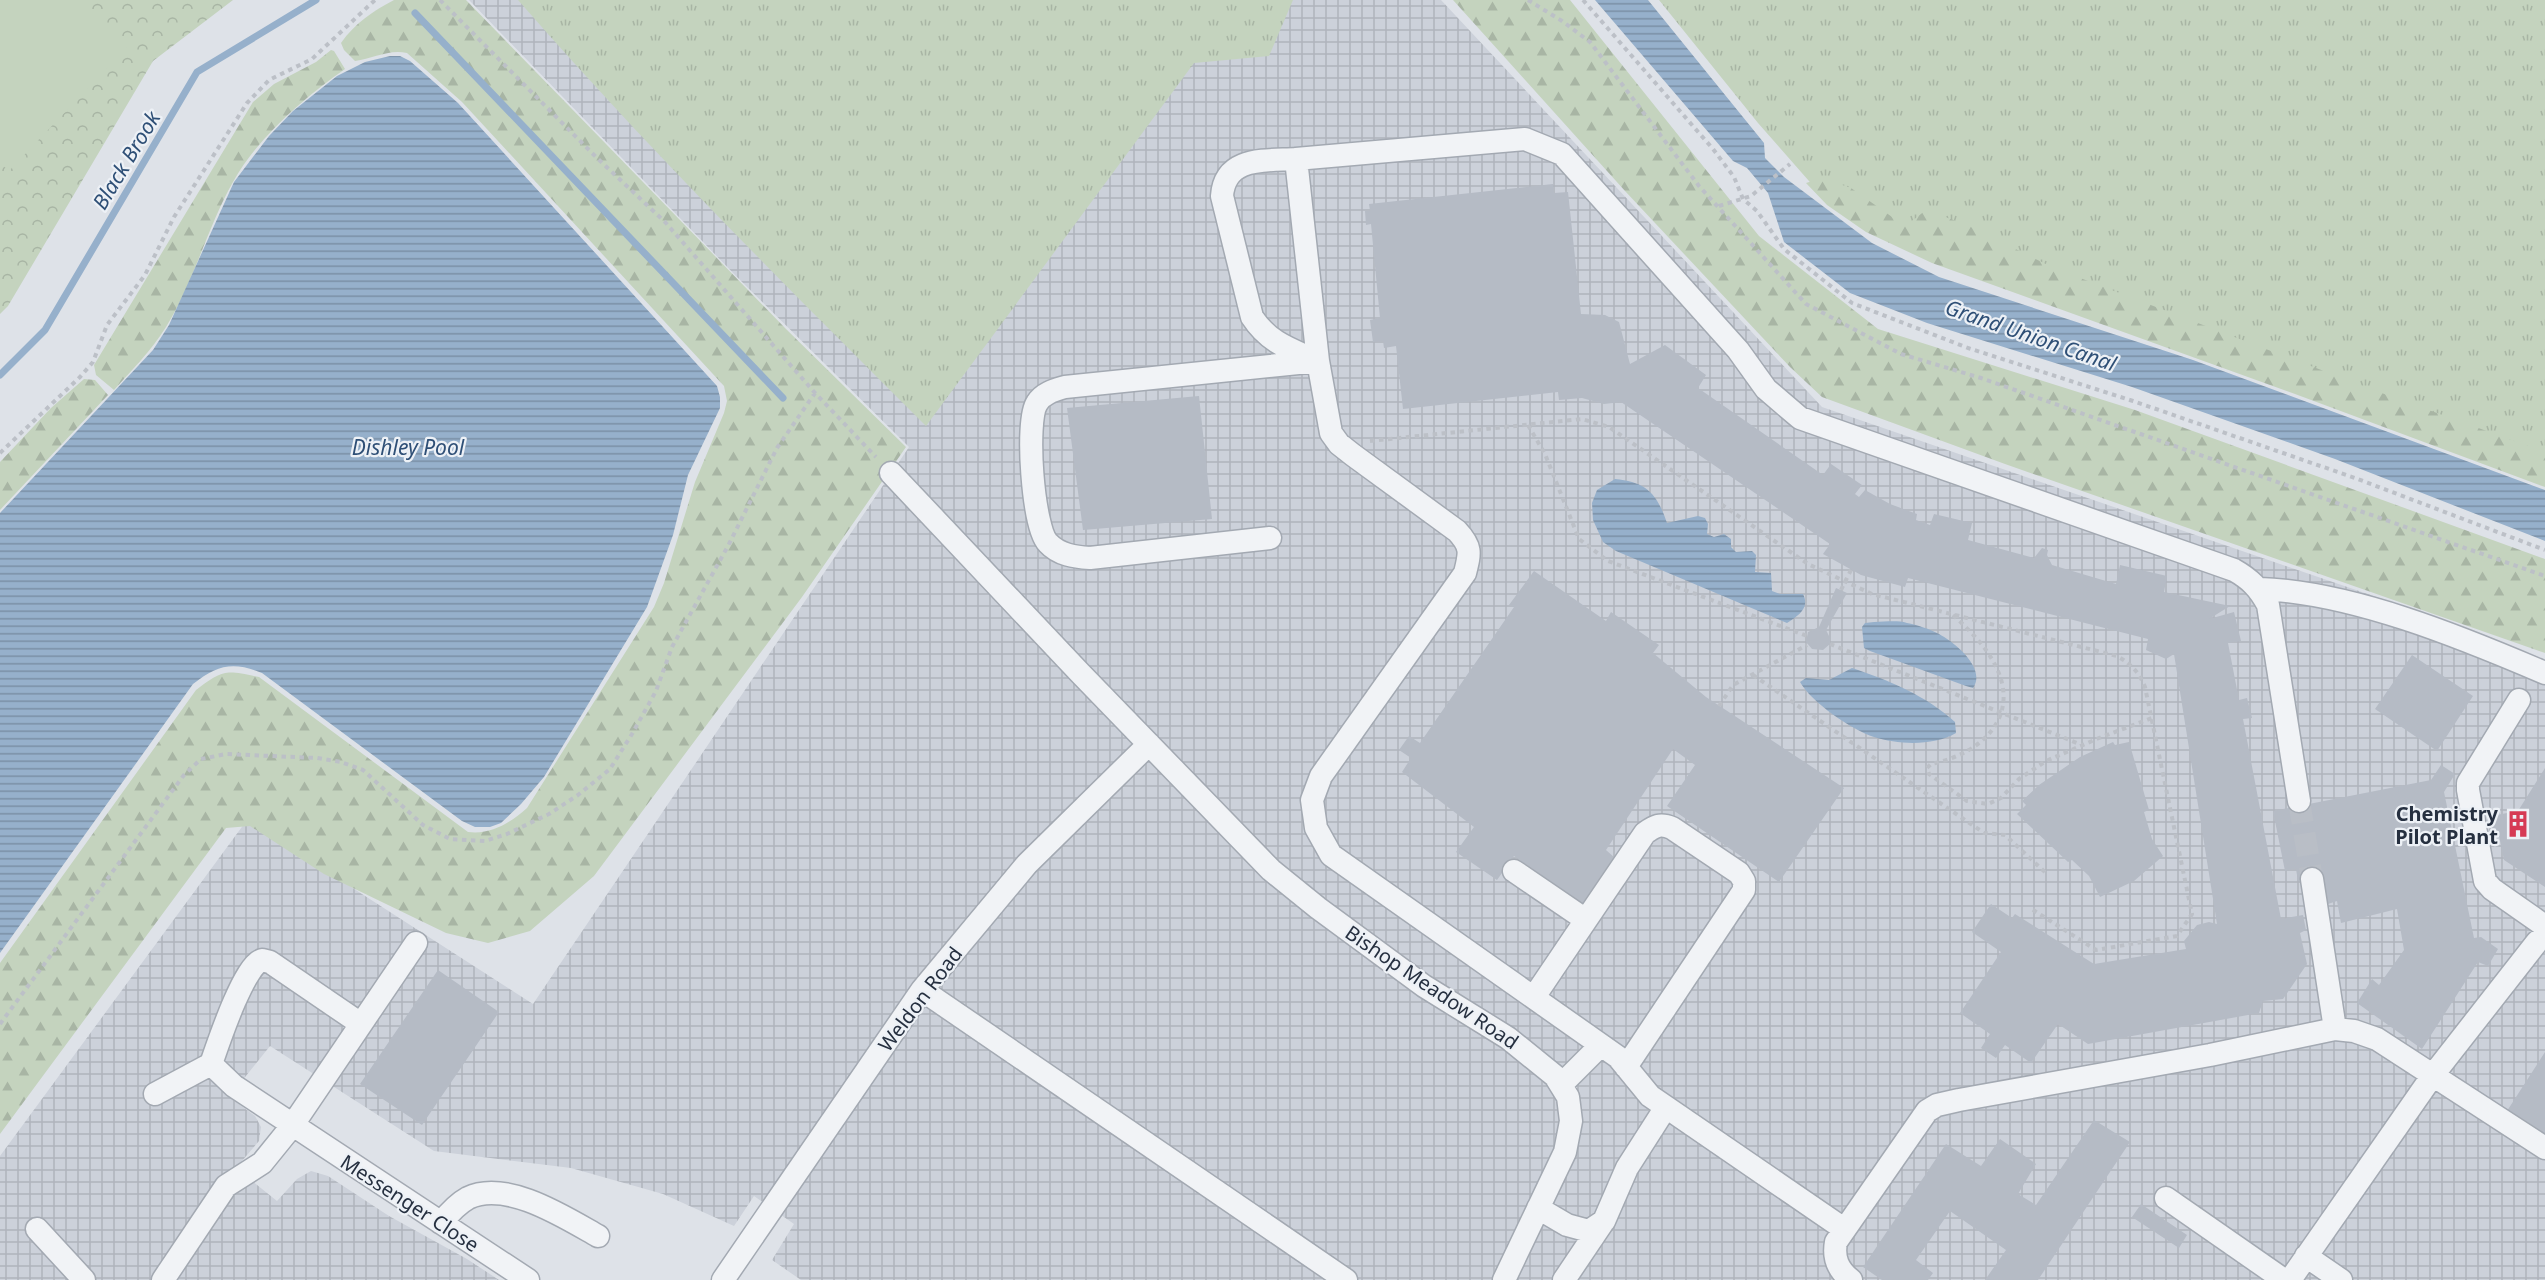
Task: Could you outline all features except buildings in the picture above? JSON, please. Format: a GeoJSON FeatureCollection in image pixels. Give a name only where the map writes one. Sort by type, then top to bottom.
{"type":"FeatureCollection","features":[{"type":"Feature","properties":{"kind":"street"},"geometry":{"type":"LineString","coordinates":[[1318,361],[1278,343],[1262,332],[1252,317],[1222,196],[1223,183],[1230,172],[1240,166],[1258,162],[1525,139],[1562,154],[1738,350],[1766,389],[1800,418],[2234,570],[2250,579],[2260,590],[2268,605],[2299,801]]}},
{"type":"Feature","properties":{"kind":"street"},"geometry":{"type":"LineString","coordinates":[[1296,159],[1318,361],[1331,433],[1339,444],[1457,531],[1468,543],[1469,557],[1465,573],[1322,776],[1312,800],[1316,828],[1331,855],[1618,1057],[1650,1096],[1844,1229]]}},
{"type":"Feature","properties":{"kind":"street"},"geometry":{"type":"LineString","coordinates":[[1270,538],[1090,558],[1074,557],[1058,551],[1046,542],[1038,519],[1031,449],[1031,420],[1037,402],[1049,392],[1065,387],[1318,361]]}},
{"type":"Feature","properties":{"kind":"street","name":"Bishop Meadow Road"},"geometry":{"type":"LineString","coordinates":[[891,473],[1271,870],[1317,908],[1424,986],[1525,1050],[1556,1076],[1568,1096],[1571,1121],[1565,1152],[1504,1280]]}},
{"type":"Feature","properties":{"kind":"street"},"geometry":{"type":"LineString","coordinates":[[2260,590],[2292,590],[2343,600],[2431,628],[2545,673]]}},
{"type":"Feature","properties":{"kind":"street"},"geometry":{"type":"LineString","coordinates":[[2519,700],[2468,783],[2468,790],[2485,881],[2492,889],[2542,924],[2545,929]]}},
{"type":"Feature","properties":{"kind":"street","name":"Weldon Road"},"geometry":{"type":"LineString","coordinates":[[723,1280],[922,990],[1027,864],[1149,744]]}},
{"type":"Feature","properties":{"kind":"street"},"geometry":{"type":"LineString","coordinates":[[1534,998],[1645,833],[1654,826],[1663,824],[1672,828],[1738,873],[1744,881],[1744,890],[1626,1067]]}},
{"type":"Feature","properties":{"kind":"street"},"geometry":{"type":"LineString","coordinates":[[1514,871],[1586,920]]}},
{"type":"Feature","properties":{"kind":"street"},"geometry":{"type":"LineString","coordinates":[[2312,879],[2335,1029]]}},
{"type":"Feature","properties":{"kind":"street"},"geometry":{"type":"LineString","coordinates":[[2290,1280],[2433,1075],[2537,942],[2545,935]]}},
{"type":"Feature","properties":{"kind":"street"},"geometry":{"type":"LineString","coordinates":[[163,1280],[226,1186],[262,1162],[292,1126],[416,943]]}},
{"type":"Feature","properties":{"kind":"street"},"geometry":{"type":"LineString","coordinates":[[155,1094],[211,1064],[234,1002],[254,965],[262,960],[270,962],[361,1023]]}},
{"type":"Feature","properties":{"kind":"street"},"geometry":{"type":"LineString","coordinates":[[922,990],[1346,1280]]}},
{"type":"Feature","properties":{"kind":"street"},"geometry":{"type":"LineString","coordinates":[[1851,1280],[1842,1273],[1834,1252],[1836,1242],[1919,1120],[1937,1105],[2210,1055],[2335,1029],[2354,1031],[2377,1040],[2545,1148]]}},
{"type":"Feature","properties":{"kind":"street"},"geometry":{"type":"LineString","coordinates":[[1561,1085],[1601,1045]]}},
{"type":"Feature","properties":{"kind":"street","name":"Messenger Close"},"geometry":{"type":"LineString","coordinates":[[211,1064],[234,1086],[292,1126],[523,1279]]}},
{"type":"Feature","properties":{"kind":"street"},"geometry":{"type":"LineString","coordinates":[[1564,1280],[1604,1221],[1627,1168],[1666,1107]]}},
{"type":"Feature","properties":{"kind":"street"},"geometry":{"type":"LineString","coordinates":[[441,1223],[455,1206],[470,1197],[487,1193],[507,1195],[533,1202],[598,1236]]}},
{"type":"Feature","properties":{"kind":"street"},"geometry":{"type":"LineString","coordinates":[[2166,1198],[2284,1280]]}},
{"type":"Feature","properties":{"kind":"street"},"geometry":{"type":"LineString","coordinates":[[1538,1208],[1567,1224],[1588,1231],[1604,1221]]}},
{"type":"Feature","properties":{"kind":"street"},"geometry":{"type":"LineString","coordinates":[[37,1229],[84,1280]]}},
{"type":"Feature","properties":{"kind":"street"},"geometry":{"type":"LineString","coordinates":[[2306,1256],[2341,1280]]}},
{"type":"Feature","properties":{"kind":"path"},"geometry":{"type":"LineString","coordinates":[[0,453],[93,362],[107,325],[145,275],[174,217],[247,103],[269,80],[312,59],[375,0]]}},
{"type":"Feature","properties":{"kind":"path"},"geometry":{"type":"LineString","coordinates":[[440,0],[597,158],[666,222],[815,393],[891,473]]}},
{"type":"Feature","properties":{"kind":"path"},"geometry":{"type":"LineString","coordinates":[[1528,0],[1563,21],[1590,42],[1699,186],[1806,304],[1901,354],[1981,378],[2545,576]]}},
{"type":"Feature","properties":{"kind":"path"},"geometry":{"type":"LineString","coordinates":[[1583,0],[1713,148],[1734,177],[1743,198],[1757,211],[1784,249],[1852,303],[1968,348],[2133,401],[2334,470],[2545,550]]}},
{"type":"Feature","properties":{"kind":"path"},"geometry":{"type":"LineString","coordinates":[[1719,206],[1751,196],[1790,164]]}},
{"type":"Feature","properties":{"kind":"path"},"geometry":{"type":"LineString","coordinates":[[0,1024],[184,775],[201,759],[226,754],[268,755],[341,762],[363,770],[423,825],[450,838],[485,841],[507,834],[549,814],[578,795],[610,769],[632,734],[656,691],[672,647],[728,546],[777,448],[815,393]]}},
{"type":"Feature","properties":{"kind":"path"},"geometry":{"type":"LineString","coordinates":[[1339,444],[1581,419],[1609,427],[1808,564],[1845,583],[1872,594],[2117,656],[2129,663],[2140,675],[2152,718],[2192,914],[2177,936],[2096,950],[2030,908]]}},
{"type":"Feature","properties":{"kind":"path"},"geometry":{"type":"LineString","coordinates":[[1528,425],[1545,454],[1579,539],[1592,551],[1608,561],[1807,636]]}},
{"type":"Feature","properties":{"kind":"path"},"geometry":{"type":"LineString","coordinates":[[1841,590],[1851,570]]}},
{"type":"Feature","properties":{"kind":"path"},"geometry":{"type":"LineString","coordinates":[[1952,614],[1969,630],[1994,662],[2002,687],[2002,713],[1999,723],[1966,752],[1931,764],[1927,768],[1929,774],[1967,801],[1988,804],[2001,798],[2019,779],[2046,761],[2152,718]]}},
{"type":"Feature","properties":{"kind":"path"},"geometry":{"type":"LineString","coordinates":[[1830,644],[2082,745]]}},
{"type":"Feature","properties":{"kind":"path"},"geometry":{"type":"LineString","coordinates":[[1719,706],[1734,686],[1808,645]]}},
{"type":"Feature","properties":{"kind":"path"},"geometry":{"type":"LineString","coordinates":[[1753,675],[1984,833],[2005,835],[2048,875]]}},
{"type":"Feature","properties":{"kind":"shaded area"},"geometry":{"type":"Polygon","coordinates":[[[469,0],[1441,0],[1822,407],[2432,616],[2545,662],[2545,1280],[801,1280],[772,1260],[794,1224],[754,1196],[734,1226],[663,1194],[571,1168],[434,1151],[270,1046],[229,1097],[255,1116],[261,1127],[259,1141],[236,1168],[277,1201],[297,1179],[311,1171],[328,1176],[389,1216],[467,1259],[499,1280],[0,1280],[0,1156],[247,820],[533,1004],[909,447],[735,275],[469,0]]]}},
{"type":"Feature","properties":{"kind":"green space"},"geometry":{"type":"Polygon","coordinates":[[[0,0],[233,0],[153,61],[8,306],[0,314],[0,0]]]}},
{"type":"Feature","properties":{"kind":"green space"},"geometry":{"type":"Polygon","coordinates":[[[0,0],[78,0],[127,47],[9,171],[0,163],[0,0]]]}},
{"type":"Feature","properties":{"kind":"green space"},"geometry":{"type":"Polygon","coordinates":[[[394,0],[466,0],[785,328],[906,447],[802,597],[594,876],[530,931],[488,943],[446,933],[324,874],[250,826],[226,828],[0,1134],[0,963],[196,690],[225,673],[232,672],[259,677],[468,832],[485,832],[500,827],[527,808],[654,607],[664,583],[695,482],[724,413],[727,401],[724,386],[462,102],[407,53],[387,53],[355,61],[344,50],[341,43],[352,29],[372,13],[394,0]]]}},
{"type":"Feature","properties":{"kind":"green space"},"geometry":{"type":"Polygon","coordinates":[[[518,0],[1293,0],[1269,56],[1194,63],[926,426],[667,163],[518,0]]]}},
{"type":"Feature","properties":{"kind":"green space"},"geometry":{"type":"Polygon","coordinates":[[[1453,0],[1570,0],[1759,236],[1878,329],[2135,410],[2545,559],[2545,653],[2005,464],[1822,397],[1790,367],[1625,191],[1453,0]]]}},
{"type":"Feature","properties":{"kind":"green space"},"geometry":{"type":"Polygon","coordinates":[[[1659,0],[2545,0],[2545,484],[1823,197],[1758,123],[1659,0]]]}},
{"type":"Feature","properties":{"kind":"green space"},"geometry":{"type":"Polygon","coordinates":[[[331,50],[334,51],[345,69],[314,92],[268,134],[243,166],[224,200],[176,310],[148,352],[114,390],[96,375],[94,365],[253,102],[274,84],[316,62],[331,50]]]}},
{"type":"Feature","properties":{"kind":"green space"},"geometry":{"type":"Polygon","coordinates":[[[1822,178],[1851,188],[1902,224],[1912,221],[1926,210],[1967,225],[2054,268],[2376,391],[2545,452],[2545,487],[1932,263],[1866,232],[1827,205],[1806,183],[1822,178]]]}},
{"type":"Feature","properties":{"kind":"green space"},"geometry":{"type":"Polygon","coordinates":[[[84,379],[95,380],[108,395],[0,510],[0,462],[51,408],[84,379]]]}},
{"type":"Feature","properties":{"kind":"water","name":"Grand Union Canal"},"geometry":{"type":"Polygon","coordinates":[[[1595,0],[1648,0],[1764,143],[1765,158],[1784,177],[1872,243],[1939,277],[2193,360],[2545,490],[2545,541],[2335,459],[2132,387],[1927,323],[1850,293],[1784,242],[1768,193],[1747,168],[1733,161],[1595,0]]]}},
{"type":"Feature","properties":{"kind":"water","name":"Dishley Pool"},"geometry":{"type":"Polygon","coordinates":[[[400,56],[410,61],[458,103],[717,386],[720,408],[688,475],[673,535],[647,607],[544,777],[501,823],[490,827],[475,827],[462,821],[262,673],[234,666],[210,673],[193,684],[0,953],[0,513],[153,350],[169,325],[234,182],[269,136],[293,111],[337,76],[365,62],[400,56]]]}},
{"type":"Feature","properties":{"kind":"water"},"geometry":{"type":"Polygon","coordinates":[[[1615,479],[1635,483],[1649,491],[1659,504],[1667,523],[1698,516],[1705,518],[1708,524],[1707,534],[1714,537],[1724,534],[1731,539],[1731,547],[1736,552],[1752,551],[1756,555],[1755,572],[1771,573],[1772,591],[1780,594],[1803,594],[1805,603],[1802,611],[1787,623],[1616,551],[1603,542],[1593,520],[1592,503],[1597,490],[1615,479]]]}},
{"type":"Feature","properties":{"kind":"water"},"geometry":{"type":"Polygon","coordinates":[[[1903,622],[1928,629],[1945,638],[1960,649],[1972,664],[1976,672],[1973,688],[1864,648],[1862,627],[1865,623],[1903,622]]]}},
{"type":"Feature","properties":{"kind":"water"},"geometry":{"type":"Polygon","coordinates":[[[1852,668],[1893,684],[1932,704],[1955,722],[1956,733],[1937,740],[1916,743],[1894,742],[1874,737],[1855,728],[1822,706],[1800,682],[1806,678],[1829,680],[1852,668]]]}},
{"type":"Feature","properties":{"kind":"waterway","name":"Black Brook"},"geometry":{"type":"LineString","coordinates":[[0,375],[45,330],[197,72],[316,0]]}},
{"type":"Feature","properties":{"kind":"waterway"},"geometry":{"type":"LineString","coordinates":[[415,13],[783,398]]}},
{"type":"Feature","properties":{"kind":"tunnel"},"geometry":{"type":"LineString","coordinates":[[2299,801],[2312,879]]}},
{"type":"Feature","properties":{"kind":"place","name":"Chemistry Pilot Plant"},"geometry":{"type":"Point","coordinates":[2518,824]}}]}
